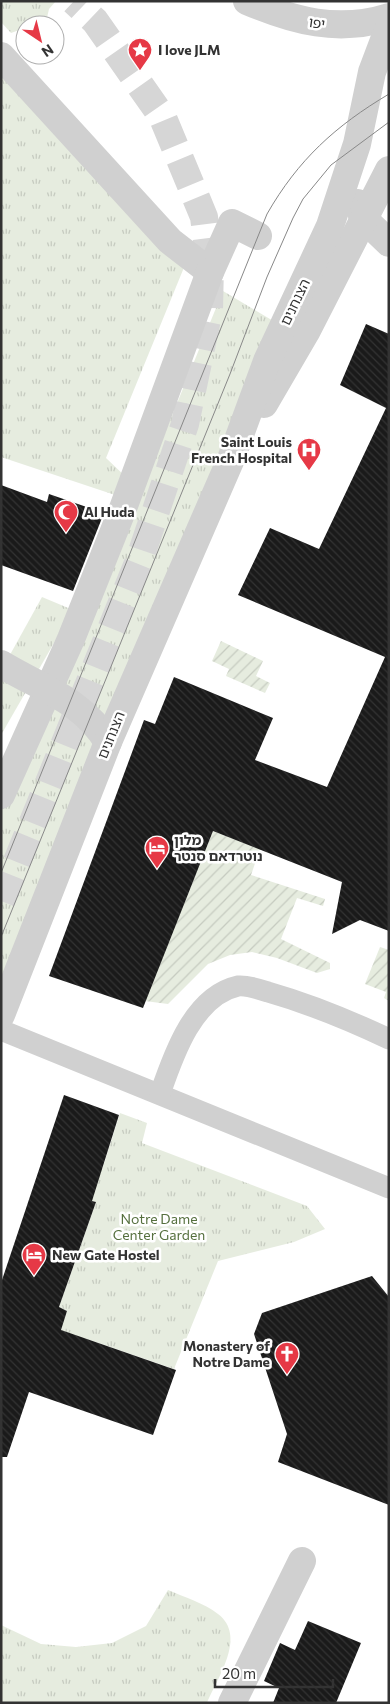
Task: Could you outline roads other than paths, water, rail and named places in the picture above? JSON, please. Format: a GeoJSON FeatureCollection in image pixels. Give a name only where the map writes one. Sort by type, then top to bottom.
{"type":"FeatureCollection","features":[{"type":"Feature","properties":{"kind":"street","name":"יפו"},"geometry":{"type":"LineString","coordinates":[[247,1],[294,19],[323,25],[359,25],[389,17]]}},
{"type":"Feature","properties":{"kind":"street"},"geometry":{"type":"LineString","coordinates":[[389,27],[372,72],[357,144],[358,201],[363,218],[389,243]]}},
{"type":"Feature","properties":{"kind":"street"},"geometry":{"type":"LineString","coordinates":[[1,56],[164,234],[210,272]]}},
{"type":"Feature","properties":{"kind":"street","name":"הצנחנים"},"geometry":{"type":"LineString","coordinates":[[1,1015],[108,742],[231,459],[267,361],[330,226],[357,144]]}},
{"type":"Feature","properties":{"kind":"street","name":"הצנחנים"},"geometry":{"type":"LineString","coordinates":[[231,459],[306,332],[389,170]]}},
{"type":"Feature","properties":{"kind":"street"},"geometry":{"type":"LineString","coordinates":[[1,795],[49,689],[122,511],[210,272],[232,223],[258,236]]}},
{"type":"Feature","properties":{"kind":"street"},"geometry":{"type":"LineString","coordinates":[[1,664],[49,689],[91,718],[108,742]]}},
{"type":"Feature","properties":{"kind":"street"},"geometry":{"type":"LineString","coordinates":[[232,1703],[302,1561]]}},
{"type":"Feature","properties":{"kind":"lane"},"geometry":{"type":"LineString","coordinates":[[160,1094],[171,1062],[195,1019],[220,994],[239,986],[302,1001],[338,1015],[389,1039]]}},
{"type":"Feature","properties":{"kind":"lane"},"geometry":{"type":"LineString","coordinates":[[1,1030],[389,1188]]}},
{"type":"Feature","properties":{"kind":"tunnel"},"geometry":{"type":"LineString","coordinates":[[1,901],[140,558],[185,424],[209,310],[210,264],[204,217],[163,118],[95,21],[74,1]]}},
{"type":"Feature","properties":{"kind":"tram line"},"geometry":{"type":"LineString","coordinates":[[1,873],[267,214],[292,177],[319,146],[352,119],[389,94]]}},
{"type":"Feature","properties":{"kind":"tram line"},"geometry":{"type":"LineString","coordinates":[[1,937],[230,374],[267,277],[293,218],[303,199],[331,165],[389,122]]}},
{"type":"Feature","properties":{"kind":"place","name":"I love JLM"},"geometry":{"type":"Point","coordinates":[140,71]}},
{"type":"Feature","properties":{"kind":"place","name":"Saint Louis French Hospital"},"geometry":{"type":"Point","coordinates":[309,471]}},
{"type":"Feature","properties":{"kind":"place","name":"Al Huda"},"geometry":{"type":"Point","coordinates":[66,533]}},
{"type":"Feature","properties":{"kind":"place","name":"מלון נוטרדאם סנטר"},"geometry":{"type":"Point","coordinates":[157,869]}},
{"type":"Feature","properties":{"kind":"place","name":"New Gate Hostel"},"geometry":{"type":"Point","coordinates":[34,1276]}},
{"type":"Feature","properties":{"kind":"place","name":"Monastery of Notre Dame"},"geometry":{"type":"Point","coordinates":[287,1375]}},
{"type":"Feature","properties":{"kind":"park label","name":"Notre Dame Center Garden"},"geometry":{"type":"Point","coordinates":[159,1228]}}]}
